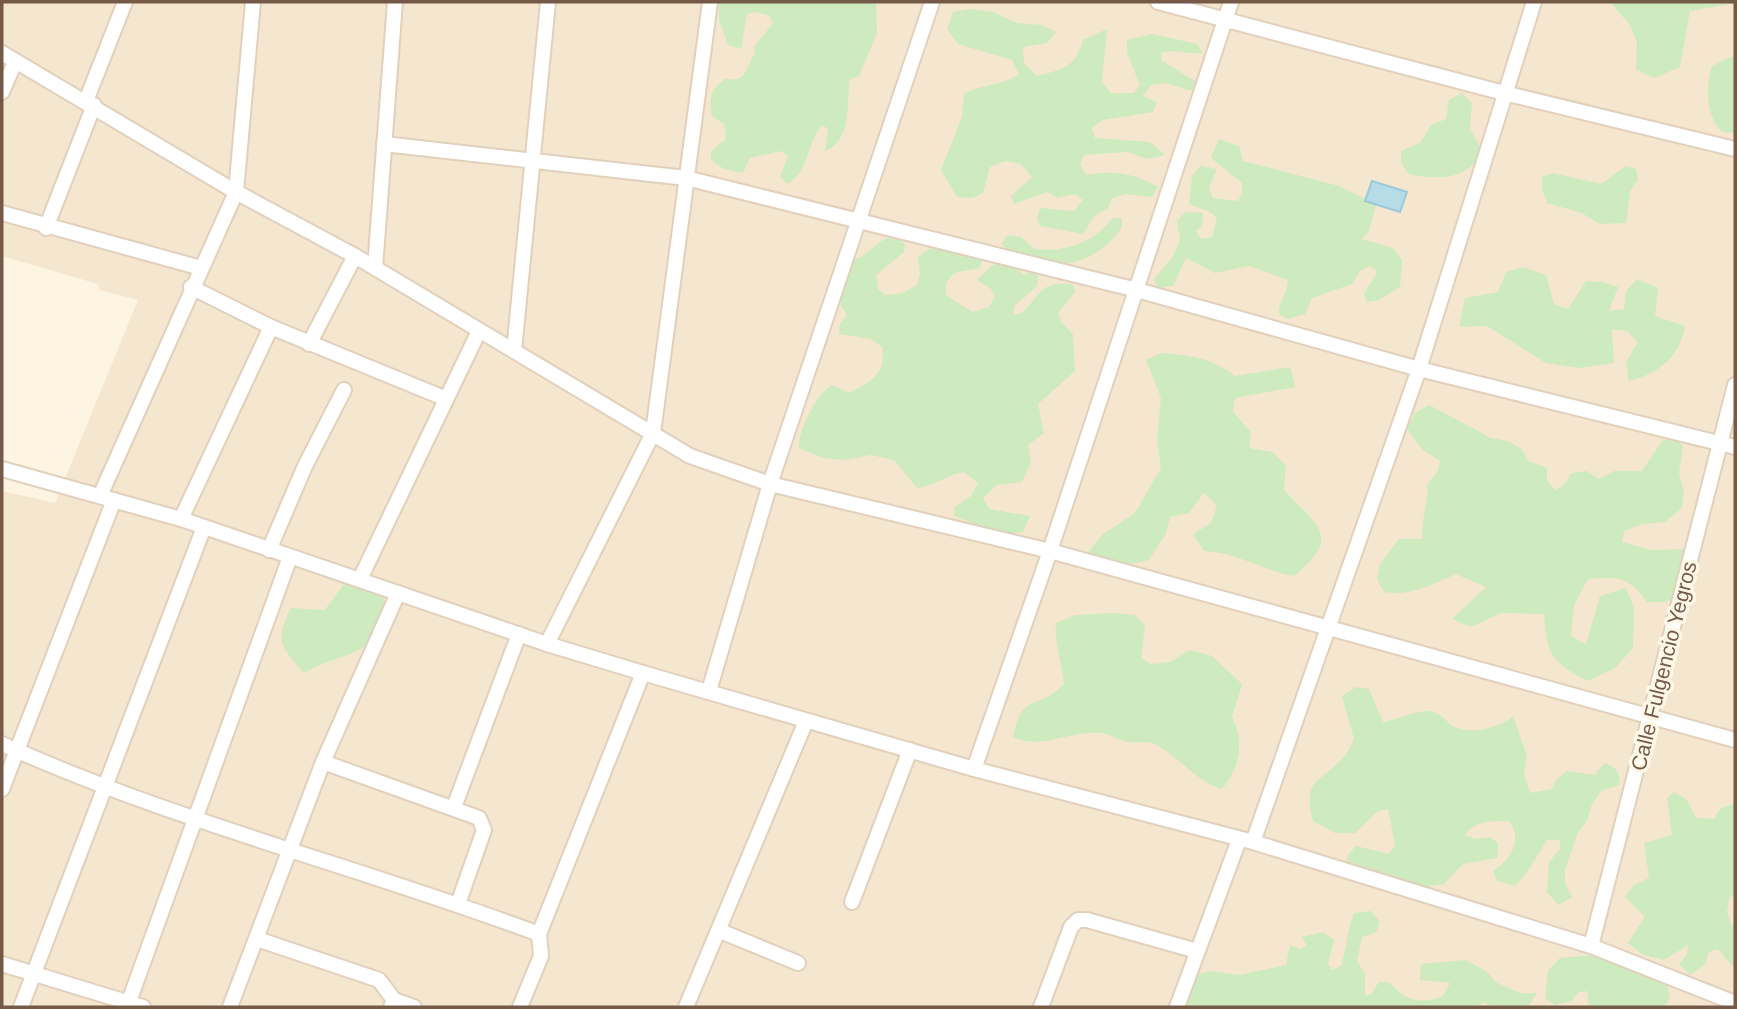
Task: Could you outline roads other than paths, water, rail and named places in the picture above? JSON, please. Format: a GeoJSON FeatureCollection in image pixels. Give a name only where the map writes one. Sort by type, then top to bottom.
{"type":"FeatureCollection","features":[{"type":"Feature","properties":{"kind":"street"},"geometry":{"type":"LineString","coordinates":[[46,228],[125,2]]}},
{"type":"Feature","properties":{"kind":"street"},"geometry":{"type":"LineString","coordinates":[[2,789],[107,498],[191,287],[236,192],[253,2]]}},
{"type":"Feature","properties":{"kind":"street"},"geometry":{"type":"LineString","coordinates":[[376,268],[396,2]]}},
{"type":"Feature","properties":{"kind":"street"},"geometry":{"type":"LineString","coordinates":[[514,351],[548,2]]}},
{"type":"Feature","properties":{"kind":"street"},"geometry":{"type":"LineString","coordinates":[[547,644],[653,433],[710,2]]}},
{"type":"Feature","properties":{"kind":"street"},"geometry":{"type":"LineString","coordinates":[[709,691],[770,484],[932,2]]}},
{"type":"Feature","properties":{"kind":"street"},"geometry":{"type":"LineString","coordinates":[[1158,2],[1504,93],[1735,149]]}},
{"type":"Feature","properties":{"kind":"street"},"geometry":{"type":"LineString","coordinates":[[974,769],[1050,551],[1231,2]]}},
{"type":"Feature","properties":{"kind":"street"},"geometry":{"type":"LineString","coordinates":[[1177,1007],[1197,951],[1246,841],[1328,627],[1419,369],[1534,2]]}},
{"type":"Feature","properties":{"kind":"street"},"geometry":{"type":"LineString","coordinates":[[2,53],[236,192],[376,268],[690,456],[770,484],[1050,551],[1735,740]]}},
{"type":"Feature","properties":{"kind":"street"},"geometry":{"type":"LineString","coordinates":[[2,92],[15,62]]}},
{"type":"Feature","properties":{"kind":"street"},"geometry":{"type":"LineString","coordinates":[[384,144],[686,178],[1137,290],[1419,369],[1735,447]]}},
{"type":"Feature","properties":{"kind":"street"},"geometry":{"type":"LineString","coordinates":[[2,213],[46,228],[201,268]]}},
{"type":"Feature","properties":{"kind":"street"},"geometry":{"type":"LineString","coordinates":[[309,344],[355,256]]}},
{"type":"Feature","properties":{"kind":"street"},"geometry":{"type":"LineString","coordinates":[[191,287],[309,344],[444,398]]}},
{"type":"Feature","properties":{"kind":"street"},"geometry":{"type":"LineString","coordinates":[[181,519],[271,327]]}},
{"type":"Feature","properties":{"kind":"street"},"geometry":{"type":"LineString","coordinates":[[360,579],[444,398],[479,331]]}},
{"type":"Feature","properties":{"kind":"street","name":"Calle Fulgencio Yegros"},"geometry":{"type":"LineString","coordinates":[[1591,946],[1652,719],[1735,386]]}},
{"type":"Feature","properties":{"kind":"street"},"geometry":{"type":"LineString","coordinates":[[269,550],[305,466],[344,390]]}},
{"type":"Feature","properties":{"kind":"street"},"geometry":{"type":"LineString","coordinates":[[2,469],[181,519],[547,644],[643,673],[974,769],[1246,841],[1591,946],[1735,1003]]}},
{"type":"Feature","properties":{"kind":"street"},"geometry":{"type":"LineString","coordinates":[[21,1007],[204,527]]}},
{"type":"Feature","properties":{"kind":"street"},"geometry":{"type":"LineString","coordinates":[[2,964],[133,1006],[290,557]]}},
{"type":"Feature","properties":{"kind":"street"},"geometry":{"type":"LineString","coordinates":[[230,1007],[323,762],[398,593]]}},
{"type":"Feature","properties":{"kind":"street"},"geometry":{"type":"LineString","coordinates":[[454,807],[519,634]]}},
{"type":"Feature","properties":{"kind":"street"},"geometry":{"type":"LineString","coordinates":[[520,1007],[541,956],[539,934],[643,673]]}},
{"type":"Feature","properties":{"kind":"street"},"geometry":{"type":"LineString","coordinates":[[686,1007],[806,721]]}},
{"type":"Feature","properties":{"kind":"street"},"geometry":{"type":"LineString","coordinates":[[2,744],[196,821],[458,904],[539,934]]}},
{"type":"Feature","properties":{"kind":"street"},"geometry":{"type":"LineString","coordinates":[[852,902],[910,750]]}},
{"type":"Feature","properties":{"kind":"street"},"geometry":{"type":"LineString","coordinates":[[323,762],[479,818],[484,830],[458,904]]}},
{"type":"Feature","properties":{"kind":"street"},"geometry":{"type":"LineString","coordinates":[[1041,1007],[1071,927],[1078,920],[1087,920],[1197,951]]}},
{"type":"Feature","properties":{"kind":"street"},"geometry":{"type":"LineString","coordinates":[[720,931],[798,963]]}},
{"type":"Feature","properties":{"kind":"street"},"geometry":{"type":"LineString","coordinates":[[257,939],[379,980],[393,1004],[414,1007]]}},
{"type":"Feature","properties":{"kind":"water"},"geometry":{"type":"Polygon","coordinates":[[[1372,181],[1407,192],[1400,212],[1365,201],[1372,181]]]}}]}
